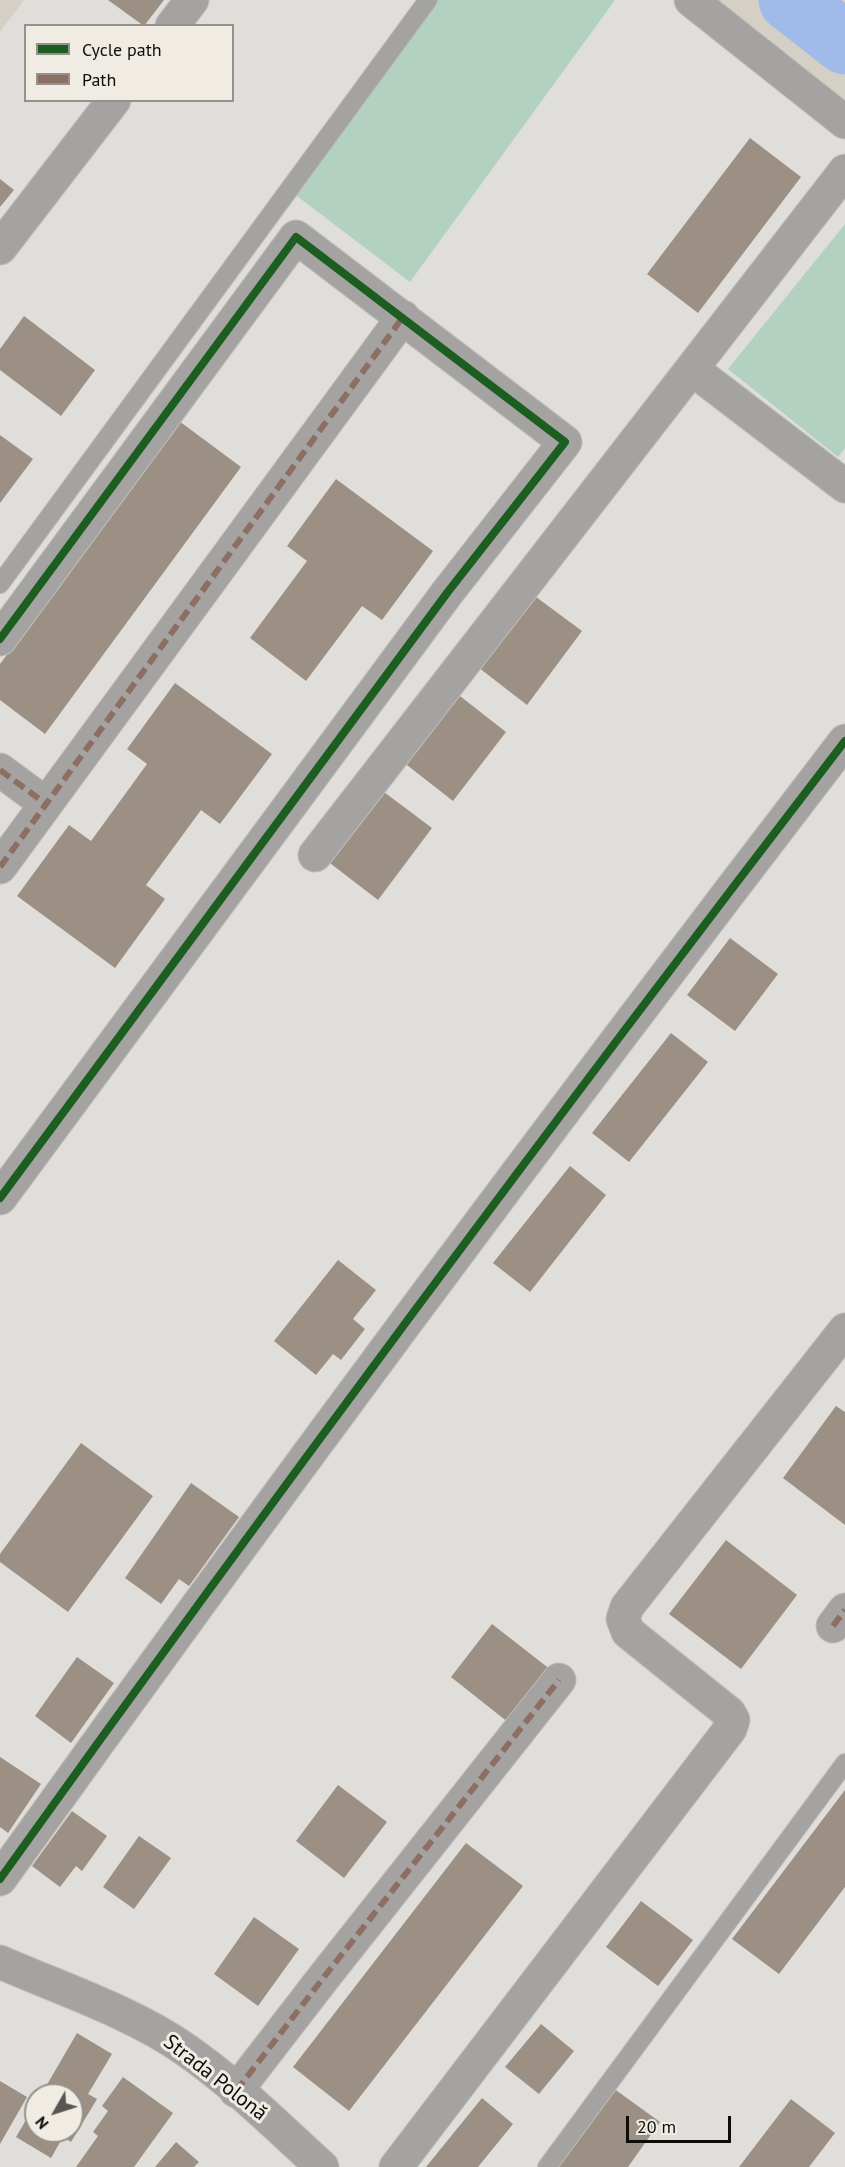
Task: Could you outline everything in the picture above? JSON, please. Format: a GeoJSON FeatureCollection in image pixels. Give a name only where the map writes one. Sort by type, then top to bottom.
{"type":"FeatureCollection","features":[{"type":"Feature","properties":{"kind":"street"},"geometry":{"type":"LineString","coordinates":[[174,24],[192,0]]}},
{"type":"Feature","properties":{"kind":"street"},"geometry":{"type":"LineString","coordinates":[[691,0],[845,122]]}},
{"type":"Feature","properties":{"kind":"street"},"geometry":{"type":"LineString","coordinates":[[0,248],[112,102]]}},
{"type":"Feature","properties":{"kind":"street"},"geometry":{"type":"LineString","coordinates":[[315,855],[845,171]]}},
{"type":"Feature","properties":{"kind":"street"},"geometry":{"type":"LineString","coordinates":[[0,639],[296,237],[565,442],[425,622],[0,1198]]}},
{"type":"Feature","properties":{"kind":"street"},"geometry":{"type":"LineString","coordinates":[[0,867],[402,317]]}},
{"type":"Feature","properties":{"kind":"street"},"geometry":{"type":"LineString","coordinates":[[692,369],[845,486]]}},
{"type":"Feature","properties":{"kind":"street"},"geometry":{"type":"LineString","coordinates":[[0,1879],[169,1643],[432,1285],[845,741]]}},
{"type":"Feature","properties":{"kind":"street"},"geometry":{"type":"LineString","coordinates":[[0,770],[46,804]]}},
{"type":"Feature","properties":{"kind":"street"},"geometry":{"type":"LineString","coordinates":[[396,2167],[730,1729],[733,1720],[729,1713],[628,1632],[623,1619],[627,1607],[845,1330]]}},
{"type":"Feature","properties":{"kind":"street"},"geometry":{"type":"LineString","coordinates":[[236,2091],[560,1680]]}},
{"type":"Feature","properties":{"kind":"street","name":"Strada Polonă"},"geometry":{"type":"LineString","coordinates":[[0,1962],[140,2023],[186,2050],[322,2167]]}},
{"type":"Feature","properties":{"kind":"lane"},"geometry":{"type":"LineString","coordinates":[[0,584],[428,0]]}},
{"type":"Feature","properties":{"kind":"lane"},"geometry":{"type":"LineString","coordinates":[[547,2167],[845,1763]]}},
{"type":"Feature","properties":{"kind":"shaded area"},"geometry":{"type":"Polygon","coordinates":[[[0,0],[24,0],[0,32],[0,0]]]}},
{"type":"Feature","properties":{"kind":"shaded area"},"geometry":{"type":"Polygon","coordinates":[[[691,0],[845,0],[845,122],[691,0]]]}},
{"type":"Feature","properties":{"kind":"green space"},"geometry":{"type":"Polygon","coordinates":[[[428,0],[615,0],[410,282],[289,190],[428,0]]]}},
{"type":"Feature","properties":{"kind":"green space"},"geometry":{"type":"Polygon","coordinates":[[[845,224],[845,448],[838,457],[728,369],[845,224]]]}},
{"type":"Feature","properties":{"kind":"building"},"geometry":{"type":"Polygon","coordinates":[[[108,0],[164,0],[146,24],[141,24],[108,0]]]}},
{"type":"Feature","properties":{"kind":"building"},"geometry":{"type":"Polygon","coordinates":[[[750,138],[801,177],[698,313],[647,274],[750,138]]]}},
{"type":"Feature","properties":{"kind":"building"},"geometry":{"type":"Polygon","coordinates":[[[0,179],[14,190],[0,207],[0,179]]]}},
{"type":"Feature","properties":{"kind":"building"},"geometry":{"type":"Polygon","coordinates":[[[24,316],[95,370],[61,416],[0,370],[0,349],[24,316]]]}},
{"type":"Feature","properties":{"kind":"building"},"geometry":{"type":"Polygon","coordinates":[[[179,421],[241,467],[45,734],[0,700],[0,664],[179,421]]]}},
{"type":"Feature","properties":{"kind":"building"},"geometry":{"type":"Polygon","coordinates":[[[0,435],[33,459],[0,503],[0,435]]]}},
{"type":"Feature","properties":{"kind":"building"},"geometry":{"type":"Polygon","coordinates":[[[336,479],[433,551],[382,620],[362,606],[306,681],[250,638],[307,561],[287,546],[336,479]]]}},
{"type":"Feature","properties":{"kind":"building"},"geometry":{"type":"Polygon","coordinates":[[[528,591],[582,631],[527,705],[474,664],[528,591]]]}},
{"type":"Feature","properties":{"kind":"building"},"geometry":{"type":"Polygon","coordinates":[[[175,683],[272,754],[220,824],[201,810],[146,885],[165,899],[115,968],[17,896],[69,825],[91,841],[147,764],[127,749],[175,683]]]}},
{"type":"Feature","properties":{"kind":"building"},"geometry":{"type":"Polygon","coordinates":[[[451,689],[506,732],[453,801],[398,758],[451,689]]]}},
{"type":"Feature","properties":{"kind":"building"},"geometry":{"type":"Polygon","coordinates":[[[380,789],[432,828],[378,900],[326,860],[380,789]]]}},
{"type":"Feature","properties":{"kind":"building"},"geometry":{"type":"Polygon","coordinates":[[[730,938],[778,974],[735,1031],[687,995],[730,938]]]}},
{"type":"Feature","properties":{"kind":"building"},"geometry":{"type":"Polygon","coordinates":[[[671,1033],[708,1062],[629,1162],[592,1133],[671,1033]]]}},
{"type":"Feature","properties":{"kind":"building"},"geometry":{"type":"Polygon","coordinates":[[[570,1166],[606,1195],[530,1292],[493,1263],[570,1166]]]}},
{"type":"Feature","properties":{"kind":"building"},"geometry":{"type":"Polygon","coordinates":[[[338,1260],[376,1290],[353,1319],[365,1329],[341,1360],[333,1354],[316,1375],[274,1341],[338,1260]]]}},
{"type":"Feature","properties":{"kind":"building"},"geometry":{"type":"Polygon","coordinates":[[[836,1406],[845,1412],[845,1525],[783,1478],[836,1406]]]}},
{"type":"Feature","properties":{"kind":"building"},"geometry":{"type":"Polygon","coordinates":[[[81,1443],[153,1496],[68,1612],[0,1562],[0,1554],[81,1443]]]}},
{"type":"Feature","properties":{"kind":"building"},"geometry":{"type":"Polygon","coordinates":[[[191,1483],[239,1517],[189,1586],[179,1579],[161,1604],[125,1578],[191,1483]]]}},
{"type":"Feature","properties":{"kind":"building"},"geometry":{"type":"Polygon","coordinates":[[[726,1540],[797,1595],[741,1669],[669,1614],[726,1540]]]}},
{"type":"Feature","properties":{"kind":"building"},"geometry":{"type":"Polygon","coordinates":[[[492,1624],[551,1670],[509,1723],[451,1677],[492,1624]]]}},
{"type":"Feature","properties":{"kind":"building"},"geometry":{"type":"Polygon","coordinates":[[[77,1657],[114,1683],[71,1743],[35,1716],[77,1657]]]}},
{"type":"Feature","properties":{"kind":"building"},"geometry":{"type":"Polygon","coordinates":[[[0,1757],[41,1784],[8,1833],[0,1827],[0,1757]]]}},
{"type":"Feature","properties":{"kind":"building"},"geometry":{"type":"Polygon","coordinates":[[[338,1785],[387,1822],[344,1878],[296,1841],[338,1785]]]}},
{"type":"Feature","properties":{"kind":"building"},"geometry":{"type":"Polygon","coordinates":[[[845,1790],[845,1887],[779,1974],[732,1939],[845,1790]]]}},
{"type":"Feature","properties":{"kind":"building"},"geometry":{"type":"Polygon","coordinates":[[[72,1811],[107,1836],[82,1871],[76,1866],[60,1887],[32,1866],[72,1811]]]}},
{"type":"Feature","properties":{"kind":"building"},"geometry":{"type":"Polygon","coordinates":[[[139,1836],[171,1858],[134,1909],[103,1887],[139,1836]]]}},
{"type":"Feature","properties":{"kind":"building"},"geometry":{"type":"Polygon","coordinates":[[[466,1843],[523,1886],[349,2111],[293,2067],[466,1843]]]}},
{"type":"Feature","properties":{"kind":"building"},"geometry":{"type":"Polygon","coordinates":[[[641,1901],[693,1940],[658,1986],[606,1947],[641,1901]]]}},
{"type":"Feature","properties":{"kind":"building"},"geometry":{"type":"Polygon","coordinates":[[[254,1917],[299,1949],[258,2006],[214,1974],[254,1917]]]}},
{"type":"Feature","properties":{"kind":"building"},"geometry":{"type":"Polygon","coordinates":[[[541,2024],[574,2051],[539,2094],[505,2067],[541,2024]]]}},
{"type":"Feature","properties":{"kind":"building"},"geometry":{"type":"Polygon","coordinates":[[[77,2033],[112,2054],[88,2094],[97,2099],[84,2120],[84,2083],[48,2083],[77,2033]]]}},
{"type":"Feature","properties":{"kind":"building"},"geometry":{"type":"Polygon","coordinates":[[[123,2077],[173,2113],[134,2167],[76,2167],[98,2136],[93,2132],[108,2111],[102,2106],[123,2077]]]}},
{"type":"Feature","properties":{"kind":"building"},"geometry":{"type":"Polygon","coordinates":[[[0,2081],[24,2095],[24,2102],[0,2144],[0,2081]]]}},
{"type":"Feature","properties":{"kind":"building"},"geometry":{"type":"Polygon","coordinates":[[[613,2088],[660,2122],[628,2167],[557,2167],[613,2088]]]}},
{"type":"Feature","properties":{"kind":"building"},"geometry":{"type":"Polygon","coordinates":[[[482,2098],[513,2124],[478,2167],[426,2167],[482,2098]]]}},
{"type":"Feature","properties":{"kind":"building"},"geometry":{"type":"Polygon","coordinates":[[[791,2099],[835,2133],[809,2167],[739,2167],[791,2099]]]}},
{"type":"Feature","properties":{"kind":"building"},"geometry":{"type":"Polygon","coordinates":[[[24,2123],[24,2142],[16,2137],[24,2123]]]}},
{"type":"Feature","properties":{"kind":"building"},"geometry":{"type":"Polygon","coordinates":[[[176,2142],[199,2162],[194,2167],[155,2167],[176,2142]]]}},
{"type":"Feature","properties":{"kind":"building"},"geometry":{"type":"Polygon","coordinates":[[[26,2143],[60,2143],[51,2158],[26,2143]]]}},
{"type":"Feature","properties":{"kind":"waterway"},"geometry":{"type":"LineString","coordinates":[[790,0],[845,43]]}},
{"type":"Feature","properties":{"kind":"marked path"},"geometry":{"type":"LineString","coordinates":[[0,867],[403,317]]}},
{"type":"Feature","properties":{"kind":"marked path"},"geometry":{"type":"LineString","coordinates":[[0,770],[46,804]]}},
{"type":"Feature","properties":{"kind":"marked path"},"geometry":{"type":"LineString","coordinates":[[833,1626],[845,1610]]}},
{"type":"Feature","properties":{"kind":"marked path"},"geometry":{"type":"LineString","coordinates":[[236,2091],[559,1680]]}},
{"type":"Feature","properties":{"kind":"cycle path"},"geometry":{"type":"LineString","coordinates":[[0,639],[296,237],[565,442],[447,593],[0,1198]]}},
{"type":"Feature","properties":{"kind":"cycle path"},"geometry":{"type":"LineString","coordinates":[[0,1879],[418,1307],[845,741]]}}]}
